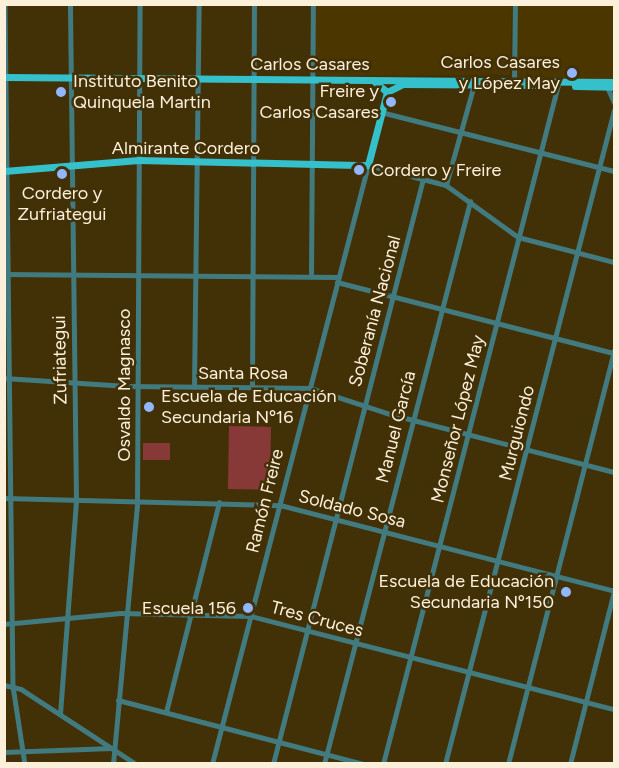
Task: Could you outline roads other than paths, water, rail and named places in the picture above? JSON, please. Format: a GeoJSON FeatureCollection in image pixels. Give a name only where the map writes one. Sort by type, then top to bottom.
{"type":"FeatureCollection","features":[{"type":"Feature","properties":{"kind":"main road","name":"Carlos Casares"},"geometry":{"type":"LineString","coordinates":[[5,77],[514,82],[611,86]]}},
{"type":"Feature","properties":{"kind":"main road"},"geometry":{"type":"LineString","coordinates":[[372,80],[387,92]]}},
{"type":"Feature","properties":{"kind":"main road","name":"Carlos Casares"},"geometry":{"type":"LineString","coordinates":[[387,92],[403,84],[474,85],[514,82]]}},
{"type":"Feature","properties":{"kind":"main road","name":"Carlos Casares"},"geometry":{"type":"LineString","coordinates":[[558,83],[615,82]]}},
{"type":"Feature","properties":{"kind":"main road","name":"Ramón Freire"},"geometry":{"type":"LineString","coordinates":[[368,165],[387,92]]}},
{"type":"Feature","properties":{"kind":"main road","name":"Almirante Cordero"},"geometry":{"type":"LineString","coordinates":[[5,171],[140,160],[368,165]]}},
{"type":"Feature","properties":{"kind":"street"},"geometry":{"type":"LineString","coordinates":[[5,4],[7,378],[13,686],[25,764]]}},
{"type":"Feature","properties":{"kind":"street","name":"Zufriategui"},"geometry":{"type":"LineString","coordinates":[[60,714],[69,618],[76,500],[70,4]]}},
{"type":"Feature","properties":{"kind":"street","name":"Osvaldo Magnasco"},"geometry":{"type":"LineString","coordinates":[[112,764],[137,503],[140,4]]}},
{"type":"Feature","properties":{"kind":"street"},"geometry":{"type":"LineString","coordinates":[[194,387],[199,4]]}},
{"type":"Feature","properties":{"kind":"street"},"geometry":{"type":"LineString","coordinates":[[252,386],[255,163],[254,4]]}},
{"type":"Feature","properties":{"kind":"street"},"geometry":{"type":"LineString","coordinates":[[311,276],[313,4]]}},
{"type":"Feature","properties":{"kind":"street"},"geometry":{"type":"LineString","coordinates":[[514,82],[515,4]]}},
{"type":"Feature","properties":{"kind":"street","name":"Monseñor López May"},"geometry":{"type":"LineString","coordinates":[[383,764],[558,83]]}},
{"type":"Feature","properties":{"kind":"street"},"geometry":{"type":"LineString","coordinates":[[446,185],[474,85]]}},
{"type":"Feature","properties":{"kind":"street"},"geometry":{"type":"LineString","coordinates":[[611,86],[615,102]]}},
{"type":"Feature","properties":{"kind":"street","name":"Murguiondo"},"geometry":{"type":"LineString","coordinates":[[445,764],[615,110]]}},
{"type":"Feature","properties":{"kind":"street"},"geometry":{"type":"LineString","coordinates":[[381,112],[615,171]]}},
{"type":"Feature","properties":{"kind":"street"},"geometry":{"type":"LineString","coordinates":[[368,165],[446,185],[518,237],[615,262]]}},
{"type":"Feature","properties":{"kind":"street","name":"Ramón Freire"},"geometry":{"type":"LineString","coordinates":[[213,764],[368,165]]}},
{"type":"Feature","properties":{"kind":"street","name":"Soberanía Nacional"},"geometry":{"type":"LineString","coordinates":[[273,764],[423,179]]}},
{"type":"Feature","properties":{"kind":"street","name":"Manuel García"},"geometry":{"type":"LineString","coordinates":[[324,764],[470,202]]}},
{"type":"Feature","properties":{"kind":"street"},"geometry":{"type":"LineString","coordinates":[[6,274],[311,276],[338,280],[393,297],[614,352],[508,764]]}},
{"type":"Feature","properties":{"kind":"street","name":"Santa Rosa"},"geometry":{"type":"LineString","coordinates":[[7,378],[137,386],[310,388],[365,403],[412,420],[615,472]]}},
{"type":"Feature","properties":{"kind":"street","name":"Soldado Sosa"},"geometry":{"type":"LineString","coordinates":[[4,498],[280,505],[615,592]]}},
{"type":"Feature","properties":{"kind":"street"},"geometry":{"type":"LineString","coordinates":[[166,712],[219,504]]}},
{"type":"Feature","properties":{"kind":"street"},"geometry":{"type":"LineString","coordinates":[[570,764],[615,592]]}},
{"type":"Feature","properties":{"kind":"street","name":"Tres Cruces"},"geometry":{"type":"LineString","coordinates":[[4,624],[128,613],[251,615],[615,710]]}},
{"type":"Feature","properties":{"kind":"street"},"geometry":{"type":"LineString","coordinates":[[4,685],[13,686],[60,714],[136,764]]}},
{"type":"Feature","properties":{"kind":"street"},"geometry":{"type":"LineString","coordinates":[[118,700],[364,764]]}},
{"type":"Feature","properties":{"kind":"street"},"geometry":{"type":"LineString","coordinates":[[4,752],[112,748]]}},
{"type":"Feature","properties":{"kind":"place","name":"Carlos Casares y López May"},"geometry":{"type":"Point","coordinates":[572,73]}},
{"type":"Feature","properties":{"kind":"place","name":"Instituto Benito Quinquela Martin"},"geometry":{"type":"Point","coordinates":[61,92]}},
{"type":"Feature","properties":{"kind":"place","name":"Freire y Carlos Casares"},"geometry":{"type":"Point","coordinates":[391,102]}},
{"type":"Feature","properties":{"kind":"place","name":"Cordero y Freire"},"geometry":{"type":"Point","coordinates":[359,170]}},
{"type":"Feature","properties":{"kind":"place","name":"Cordero y Zufriategui"},"geometry":{"type":"Point","coordinates":[62,174]}},
{"type":"Feature","properties":{"kind":"place","name":"Escuela de Educación Secundaria Nº16"},"geometry":{"type":"Point","coordinates":[149,407]}},
{"type":"Feature","properties":{"kind":"place","name":"Escuela de Educación Secundaria Nº150"},"geometry":{"type":"Point","coordinates":[566,592]}},
{"type":"Feature","properties":{"kind":"place","name":"Escuela 156"},"geometry":{"type":"Point","coordinates":[248,608]}}]}
